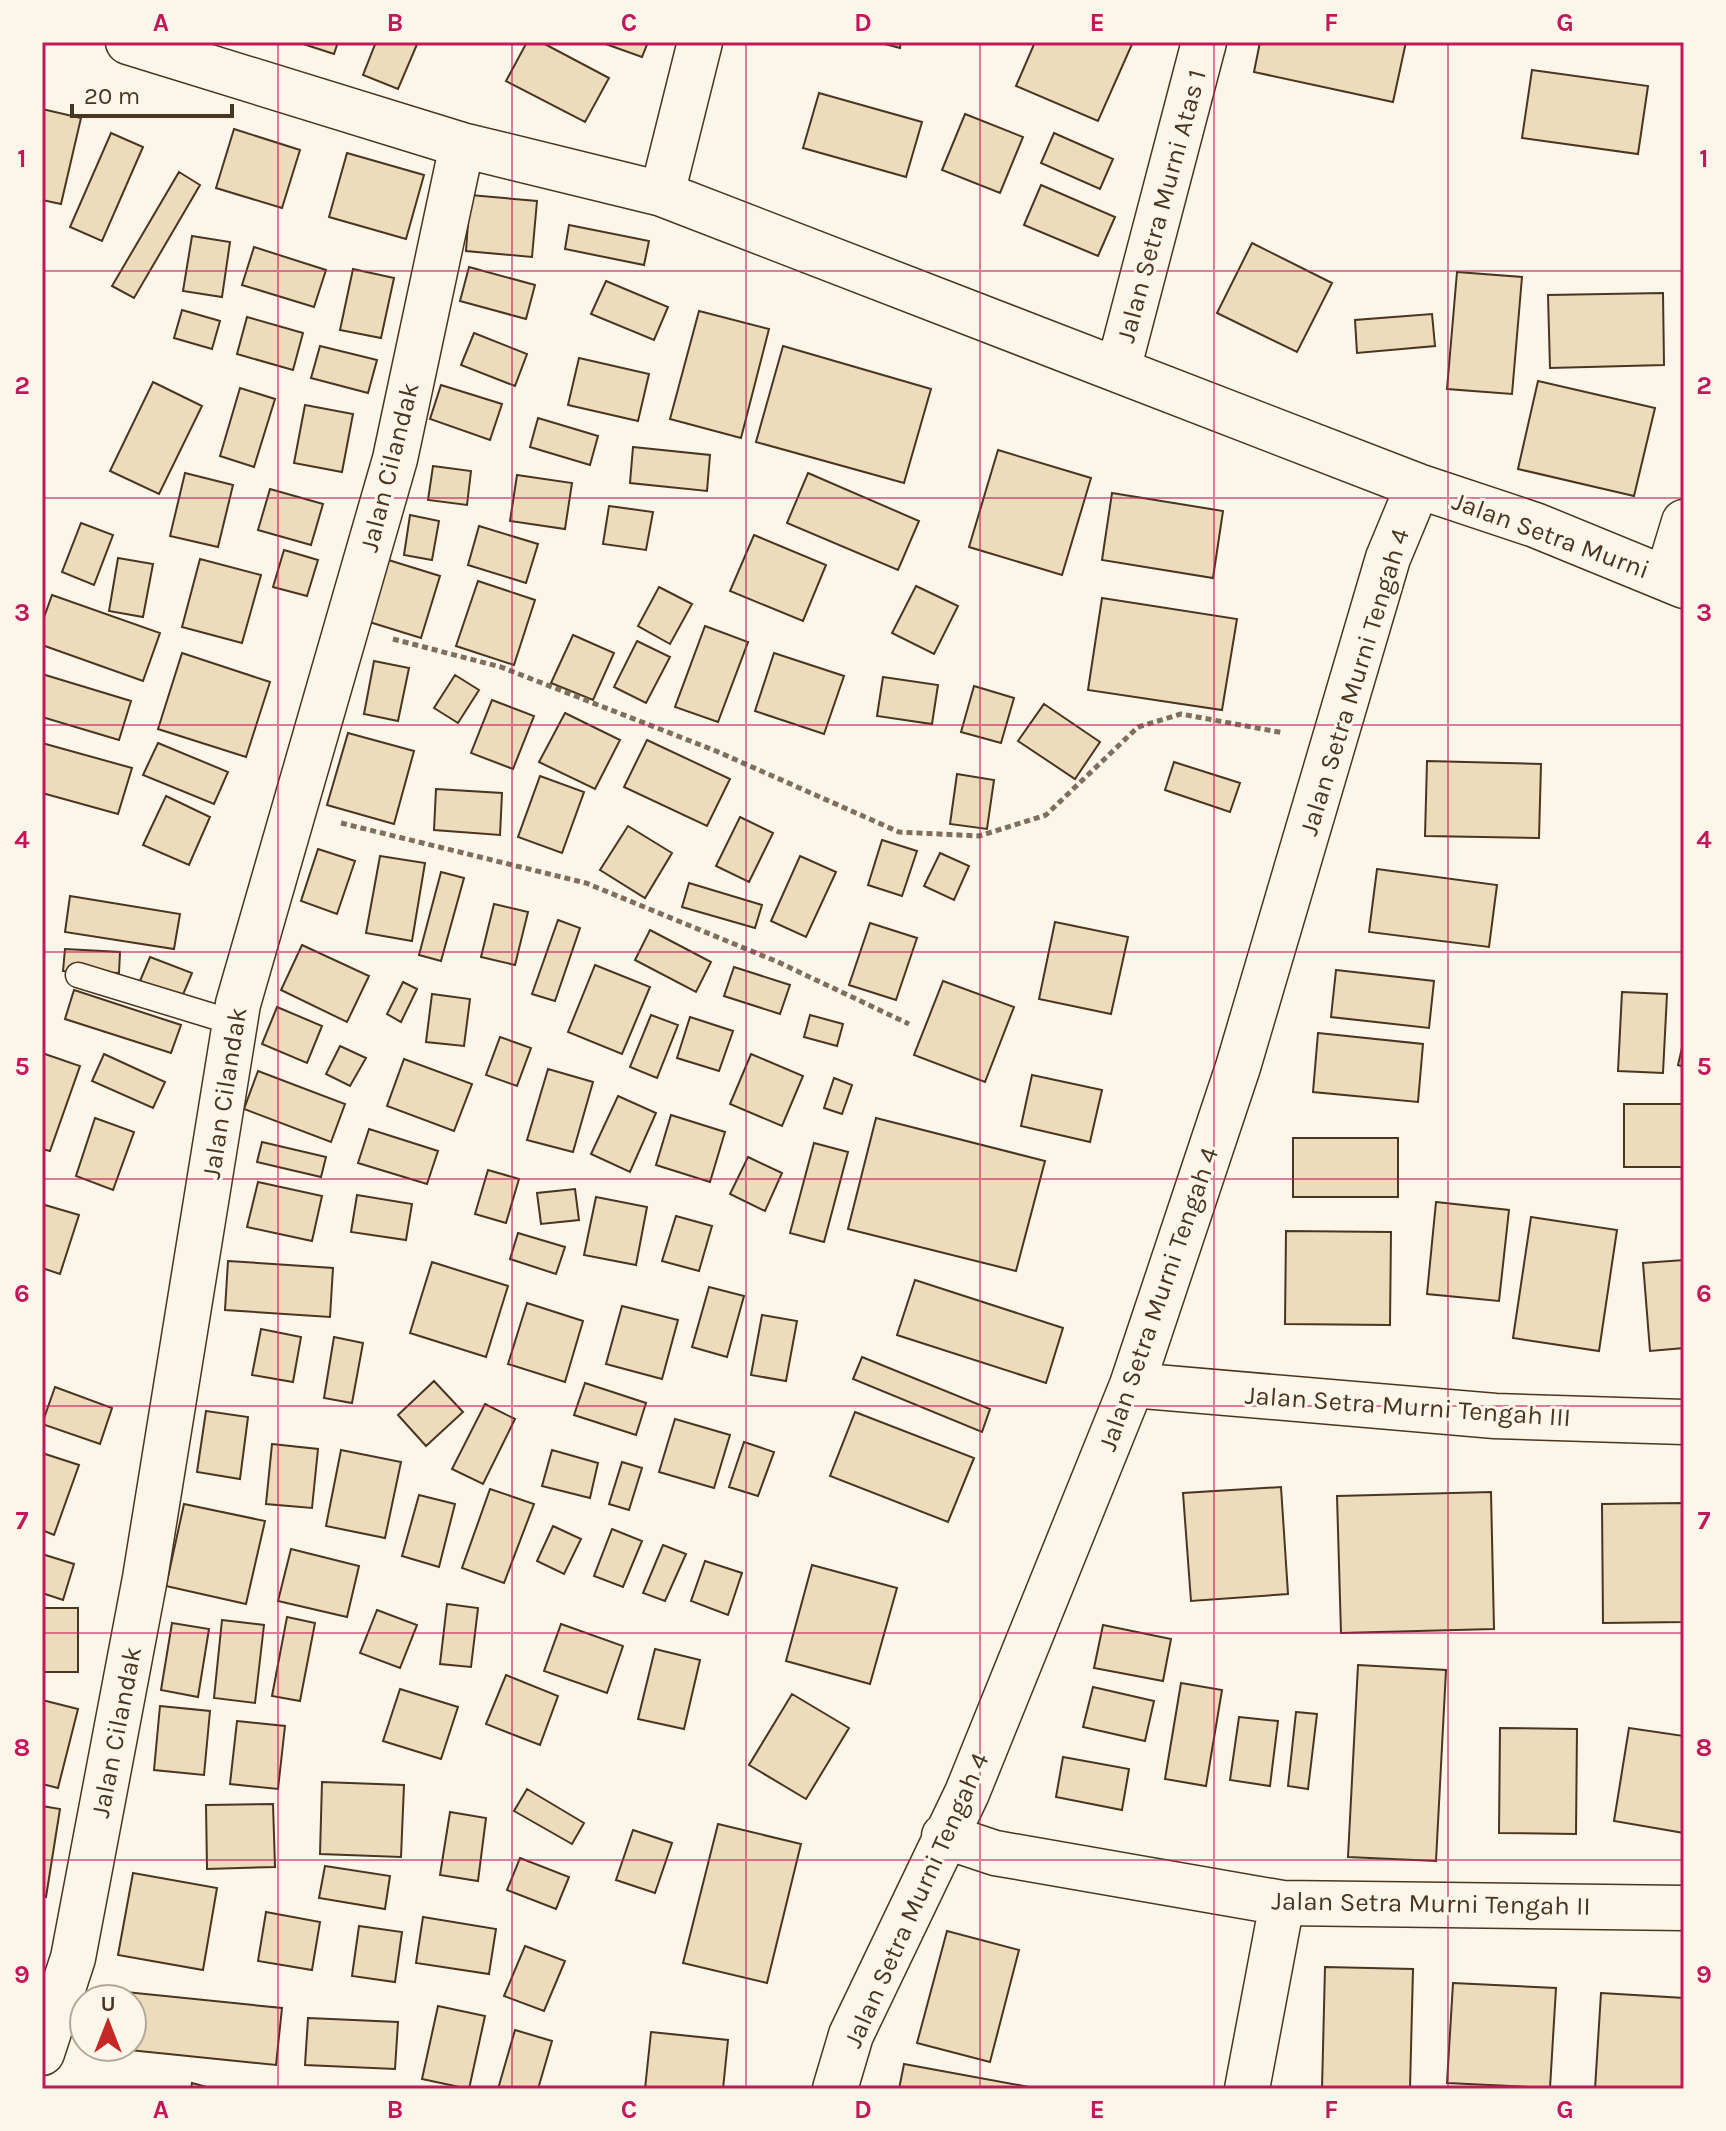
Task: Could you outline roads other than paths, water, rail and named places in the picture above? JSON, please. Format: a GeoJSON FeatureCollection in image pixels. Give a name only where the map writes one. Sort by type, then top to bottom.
{"type":"FeatureCollection","features":[{"type":"Feature","properties":{"kind":"street","name":"Jalan Setra Murni"},"geometry":{"type":"LineString","coordinates":[[128,42],[462,145],[662,194],[1418,486],[1535,525],[1675,582]]}},
{"type":"Feature","properties":{"kind":"street"},"geometry":{"type":"LineString","coordinates":[[662,194],[700,42]]}},
{"type":"Feature","properties":{"kind":"street","name":"Jalan Setra Murni Atas 1"},"geometry":{"type":"LineString","coordinates":[[1118,370],[1204,42]]}},
{"type":"Feature","properties":{"kind":"street","name":"Jalan Cilandak"},"geometry":{"type":"LineString","coordinates":[[42,2053],[58,1953],[145,1578],[238,1004],[395,459],[462,145]]}},
{"type":"Feature","properties":{"kind":"street","name":"Jalan Setra Murni Tengah 4"},"geometry":{"type":"LineString","coordinates":[[835,2089],[851,2035],[967,1793],[1132,1385],[1238,1067],[1388,558],[1418,486]]}},
{"type":"Feature","properties":{"kind":"street"},"geometry":{"type":"LineString","coordinates":[[1675,582],[1684,522]]}},
{"type":"Feature","properties":{"kind":"street","name":"Jalan Setra Murni Tengah III"},"geometry":{"type":"LineString","coordinates":[[1132,1385],[1495,1416],[1684,1422]]}},
{"type":"Feature","properties":{"kind":"street","name":"Jalan Setra Murni Tengah II"},"geometry":{"type":"LineString","coordinates":[[944,1836],[995,1853],[1282,1903],[1684,1908]]}},
{"type":"Feature","properties":{"kind":"street"},"geometry":{"type":"LineString","coordinates":[[1247,2089],[1282,1903]]}},
{"type":"Feature","properties":{"kind":"lane"},"geometry":{"type":"LineString","coordinates":[[78,975],[235,1023]]}}]}
